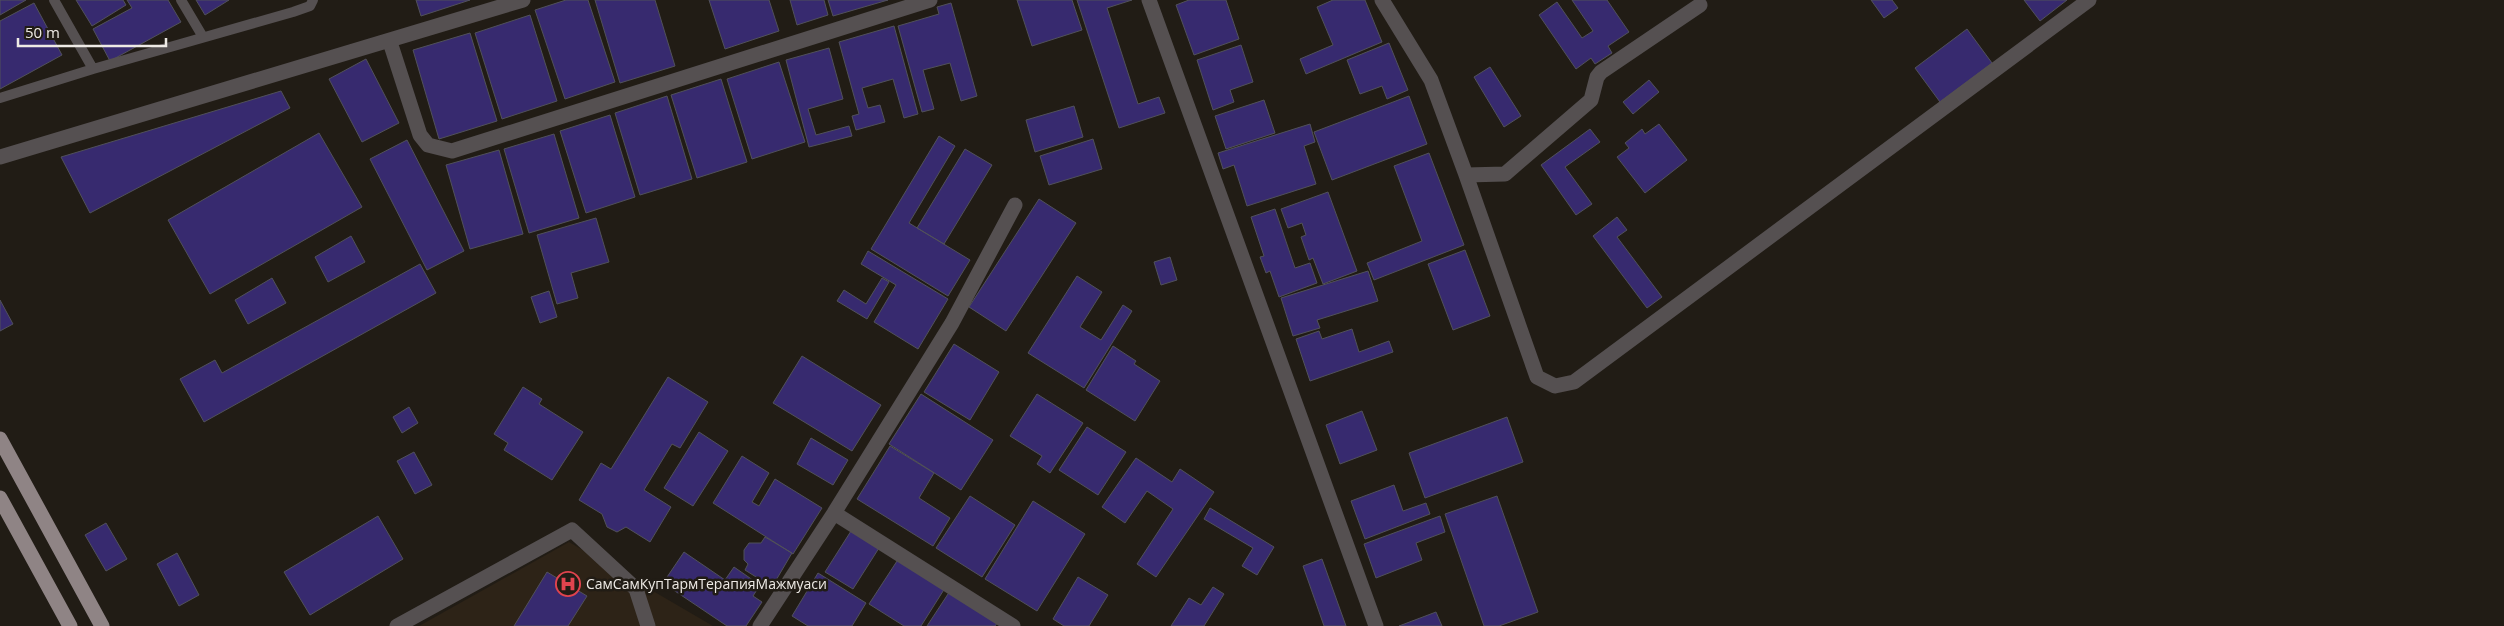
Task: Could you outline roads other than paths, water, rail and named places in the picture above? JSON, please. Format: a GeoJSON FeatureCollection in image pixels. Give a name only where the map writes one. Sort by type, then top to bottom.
{"type":"FeatureCollection","features":[{"type":"Feature","properties":{"kind":"main road"},"geometry":{"type":"LineString","coordinates":[[0,438],[102,626]]}},
{"type":"Feature","properties":{"kind":"main road"},"geometry":{"type":"LineString","coordinates":[[0,498],[70,626]]}},
{"type":"Feature","properties":{"kind":"street"},"geometry":{"type":"LineString","coordinates":[[0,157],[390,42],[523,0]]}},
{"type":"Feature","properties":{"kind":"street"},"geometry":{"type":"LineString","coordinates":[[390,42],[420,135],[428,145],[452,151],[930,0]]}},
{"type":"Feature","properties":{"kind":"street"},"geometry":{"type":"LineString","coordinates":[[1149,0],[1376,626]]}},
{"type":"Feature","properties":{"kind":"street"},"geometry":{"type":"LineString","coordinates":[[1382,0],[1430,80],[1466,175],[1537,378],[1555,386],[1574,382],[2089,0]]}},
{"type":"Feature","properties":{"kind":"street"},"geometry":{"type":"LineString","coordinates":[[1466,175],[1505,174],[1591,100],[1597,77],[1601,72],[1701,2]]}},
{"type":"Feature","properties":{"kind":"street"},"geometry":{"type":"LineString","coordinates":[[760,626],[834,513],[952,323],[1015,205]]}},
{"type":"Feature","properties":{"kind":"street"},"geometry":{"type":"LineString","coordinates":[[834,513],[1013,626]]}},
{"type":"Feature","properties":{"kind":"street"},"geometry":{"type":"LineString","coordinates":[[396,626],[572,530],[636,589],[648,626]]}},
{"type":"Feature","properties":{"kind":"lane"},"geometry":{"type":"LineString","coordinates":[[54,0],[93,69]]}},
{"type":"Feature","properties":{"kind":"lane"},"geometry":{"type":"LineString","coordinates":[[181,0],[203,38]]}},
{"type":"Feature","properties":{"kind":"lane"},"geometry":{"type":"LineString","coordinates":[[0,98],[93,69],[302,9],[310,6],[313,0]]}},
{"type":"Feature","properties":{"kind":"place","name":"СамСамКупТармТерапияМажмуаси"},"geometry":{"type":"Point","coordinates":[568,584]}}]}
